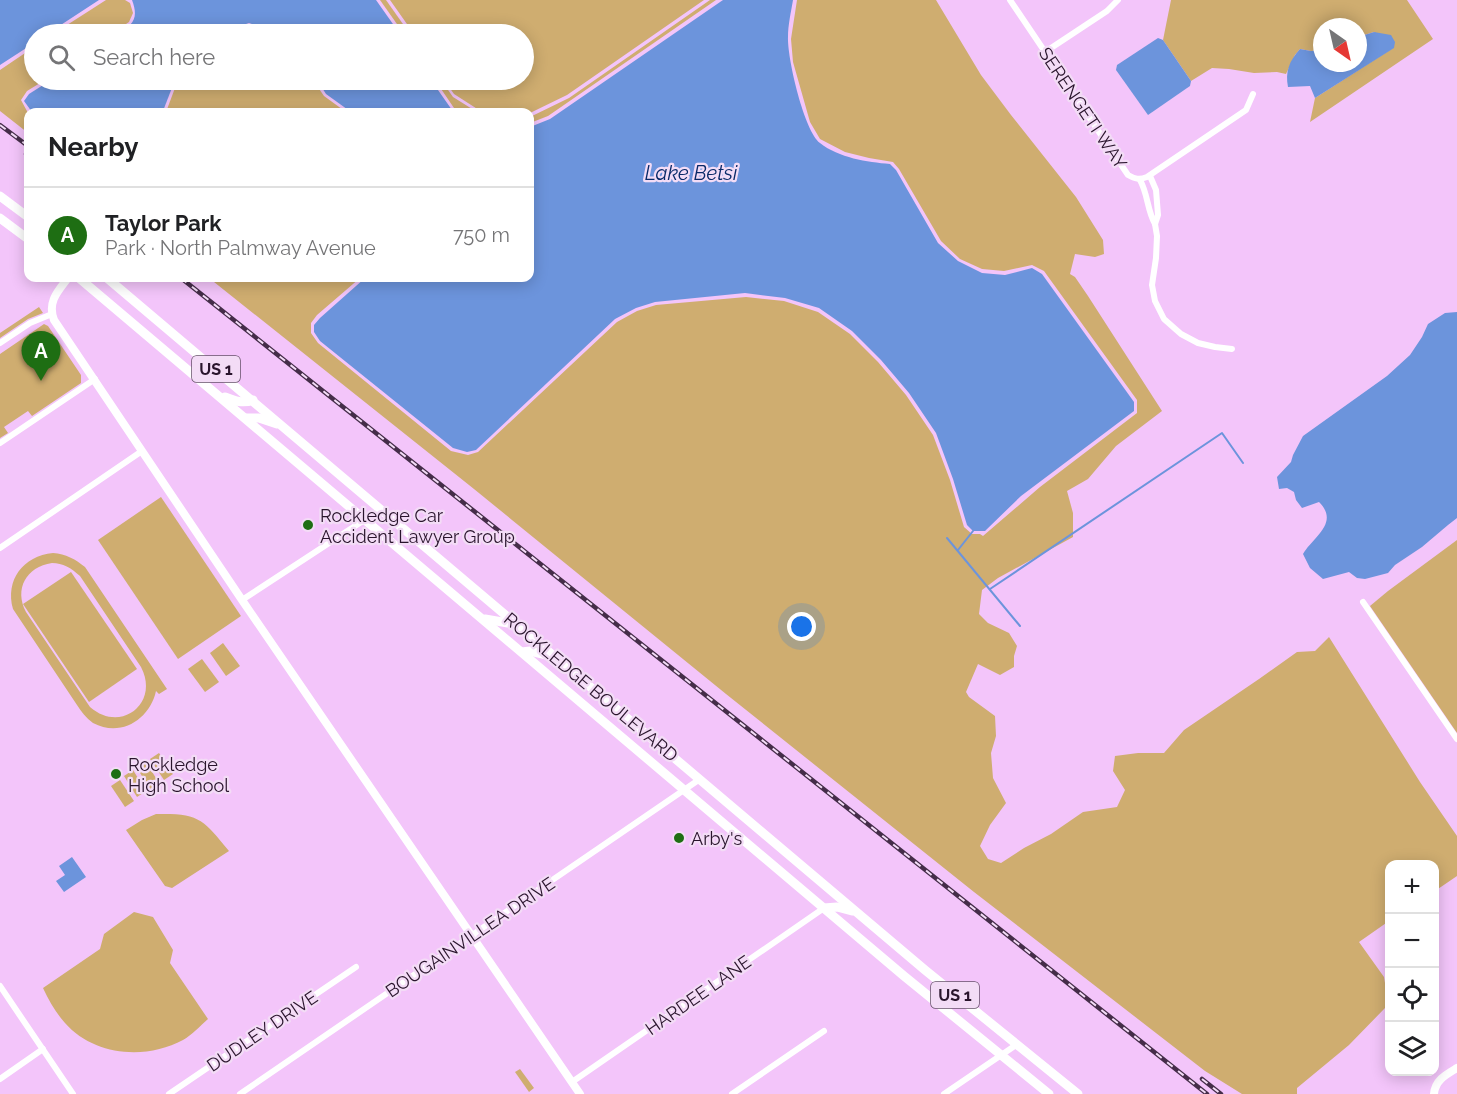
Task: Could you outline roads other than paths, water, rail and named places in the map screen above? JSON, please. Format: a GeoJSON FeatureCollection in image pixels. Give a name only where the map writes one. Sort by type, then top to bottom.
{"type":"FeatureCollection","features":[{"type":"Feature","properties":{"kind":"main road"},"geometry":{"type":"LineString","coordinates":[[0,196],[24,214]]}},
{"type":"Feature","properties":{"kind":"main road"},"geometry":{"type":"LineString","coordinates":[[0,218],[24,236]]}},
{"type":"Feature","properties":{"kind":"main road","name":"ROCKLEDGE BOULEVARD"},"geometry":{"type":"LineString","coordinates":[[84,282],[824,908],[1049,1094]]}},
{"type":"Feature","properties":{"kind":"main road","name":"ROCKLEDGE BOULEVARD"},"geometry":{"type":"LineString","coordinates":[[112,282],[858,913],[1078,1094]]}},
{"type":"Feature","properties":{"kind":"main road"},"geometry":{"type":"LineString","coordinates":[[220,396],[247,403],[253,400]]}},
{"type":"Feature","properties":{"kind":"main road"},"geometry":{"type":"LineString","coordinates":[[246,418],[259,418],[285,427]]}},
{"type":"Feature","properties":{"kind":"main road"},"geometry":{"type":"LineString","coordinates":[[483,619],[515,622]]}},
{"type":"Feature","properties":{"kind":"main road"},"geometry":{"type":"LineString","coordinates":[[522,652],[538,652],[556,658]]}},
{"type":"Feature","properties":{"kind":"main road"},"geometry":{"type":"LineString","coordinates":[[824,908],[837,907],[858,913]]}},
{"type":"Feature","properties":{"kind":"street","name":"SERENGETI WAY"},"geometry":{"type":"LineString","coordinates":[[1010,0],[1128,176],[1140,180],[1150,176],[1246,110],[1253,94]]}},
{"type":"Feature","properties":{"kind":"street"},"geometry":{"type":"LineString","coordinates":[[1045,52],[1107,11],[1118,0]]}},
{"type":"Feature","properties":{"kind":"street"},"geometry":{"type":"LineString","coordinates":[[1150,176],[1156,190],[1158,204],[1155,224]]}},
{"type":"Feature","properties":{"kind":"street"},"geometry":{"type":"LineString","coordinates":[[1140,180],[1144,186],[1150,216],[1155,224],[1156,258],[1152,285],[1155,301],[1164,319],[1181,334],[1198,343],[1233,349]]}},
{"type":"Feature","properties":{"kind":"street"},"geometry":{"type":"LineString","coordinates":[[65,282],[53,297],[53,317],[242,600],[580,1094]]}},
{"type":"Feature","properties":{"kind":"street"},"geometry":{"type":"LineString","coordinates":[[0,343],[30,323],[53,317]]}},
{"type":"Feature","properties":{"kind":"street"},"geometry":{"type":"LineString","coordinates":[[0,443],[95,379]]}},
{"type":"Feature","properties":{"kind":"street"},"geometry":{"type":"LineString","coordinates":[[0,548],[142,451]]}},
{"type":"Feature","properties":{"kind":"street"},"geometry":{"type":"LineString","coordinates":[[242,600],[381,509]]}},
{"type":"Feature","properties":{"kind":"street"},"geometry":{"type":"LineString","coordinates":[[1363,602],[1457,739]]}},
{"type":"Feature","properties":{"kind":"street","name":"BOUGAINVILLEA DRIVE"},"geometry":{"type":"LineString","coordinates":[[240,1094],[700,779]]}},
{"type":"Feature","properties":{"kind":"street","name":"HARDEE LANE"},"geometry":{"type":"LineString","coordinates":[[572,1082],[824,908]]}},
{"type":"Feature","properties":{"kind":"street","name":"DUDLEY DRIVE"},"geometry":{"type":"LineString","coordinates":[[169,1094],[356,967]]}},
{"type":"Feature","properties":{"kind":"street"},"geometry":{"type":"LineString","coordinates":[[0,986],[74,1094]]}},
{"type":"Feature","properties":{"kind":"street"},"geometry":{"type":"LineString","coordinates":[[732,1094],[824,1031]]}},
{"type":"Feature","properties":{"kind":"street"},"geometry":{"type":"LineString","coordinates":[[944,1094],[1016,1045]]}},
{"type":"Feature","properties":{"kind":"street"},"geometry":{"type":"LineString","coordinates":[[0,1079],[43,1049]]}},
{"type":"Feature","properties":{"kind":"street"},"geometry":{"type":"LineString","coordinates":[[1434,1094],[1434,1088],[1441,1078],[1457,1068]]}},
{"type":"Feature","properties":{"kind":"water"},"geometry":{"type":"Polygon","coordinates":[[[0,0],[99,0],[62,24],[24,24],[24,49],[0,65],[0,0]]]}},
{"type":"Feature","properties":{"kind":"water"},"geometry":{"type":"Polygon","coordinates":[[[132,0],[376,0],[393,24],[130,24],[135,12],[132,0]]]}},
{"type":"Feature","properties":{"kind":"water","name":"Lake Betsi"},"geometry":{"type":"Polygon","coordinates":[[[723,0],[793,0],[788,32],[790,60],[803,109],[814,136],[820,143],[844,156],[890,164],[896,170],[938,243],[958,261],[982,273],[1005,275],[1032,268],[1042,274],[1134,402],[1134,411],[1021,496],[985,531],[973,531],[967,525],[936,433],[909,393],[881,360],[852,331],[819,308],[785,298],[745,293],[655,302],[636,308],[615,319],[476,450],[467,452],[453,448],[320,341],[314,332],[314,325],[360,282],[534,282],[534,125],[550,119],[723,0]]]}},
{"type":"Feature","properties":{"kind":"water"},"geometry":{"type":"Polygon","coordinates":[[[1374,32],[1391,35],[1395,42],[1394,48],[1367,65],[1367,34],[1374,32]]]}},
{"type":"Feature","properties":{"kind":"water"},"geometry":{"type":"Polygon","coordinates":[[[1158,38],[1163,40],[1191,81],[1190,86],[1148,115],[1116,70],[1117,65],[1158,38]]]}},
{"type":"Feature","properties":{"kind":"water"},"geometry":{"type":"Polygon","coordinates":[[[1300,49],[1313,51],[1313,72],[1356,72],[1315,98],[1310,86],[1288,87],[1287,76],[1293,58],[1300,49]]]}},
{"type":"Feature","properties":{"kind":"water"},"geometry":{"type":"Polygon","coordinates":[[[35,90],[171,90],[164,108],[29,108],[24,101],[35,90]]]}},
{"type":"Feature","properties":{"kind":"water"},"geometry":{"type":"Polygon","coordinates":[[[323,90],[438,90],[451,108],[345,108],[323,90]]]}},
{"type":"Feature","properties":{"kind":"water"},"geometry":{"type":"Polygon","coordinates":[[[1457,312],[1457,518],[1422,547],[1395,565],[1388,573],[1365,579],[1357,578],[1349,572],[1323,579],[1310,568],[1303,554],[1326,523],[1325,510],[1319,502],[1302,508],[1294,492],[1287,488],[1279,489],[1277,477],[1291,462],[1303,436],[1387,376],[1410,355],[1428,324],[1445,313],[1457,312]]]}},
{"type":"Feature","properties":{"kind":"water"},"geometry":{"type":"Polygon","coordinates":[[[72,857],[86,877],[64,892],[56,881],[65,875],[59,866],[72,857]]]}},
{"type":"Feature","properties":{"kind":"waterway"},"geometry":{"type":"LineString","coordinates":[[990,589],[1222,433],[1243,463]]}},
{"type":"Feature","properties":{"kind":"waterway"},"geometry":{"type":"LineString","coordinates":[[958,550],[973,531]]}},
{"type":"Feature","properties":{"kind":"waterway"},"geometry":{"type":"LineString","coordinates":[[947,538],[1020,626]]}},
{"type":"Feature","properties":{"kind":"railway"},"geometry":{"type":"LineString","coordinates":[[0,125],[24,143]]}},
{"type":"Feature","properties":{"kind":"railway"},"geometry":{"type":"LineString","coordinates":[[186,282],[1207,1094]]}},
{"type":"Feature","properties":{"kind":"railway"},"geometry":{"type":"LineString","coordinates":[[1202,1079],[1221,1094]]}},
{"type":"Feature","properties":{"kind":"place","name":"Taylor Park"},"geometry":{"type":"Point","coordinates":[41,381]}},
{"type":"Feature","properties":{"kind":"place","name":"Rockledge Car Accident Lawyer Group"},"geometry":{"type":"Point","coordinates":[308,525]}},
{"type":"Feature","properties":{"kind":"place","name":"Rockledge High School"},"geometry":{"type":"Point","coordinates":[116,774]}},
{"type":"Feature","properties":{"kind":"place","name":"Arby's"},"geometry":{"type":"Point","coordinates":[679,838]}}]}
